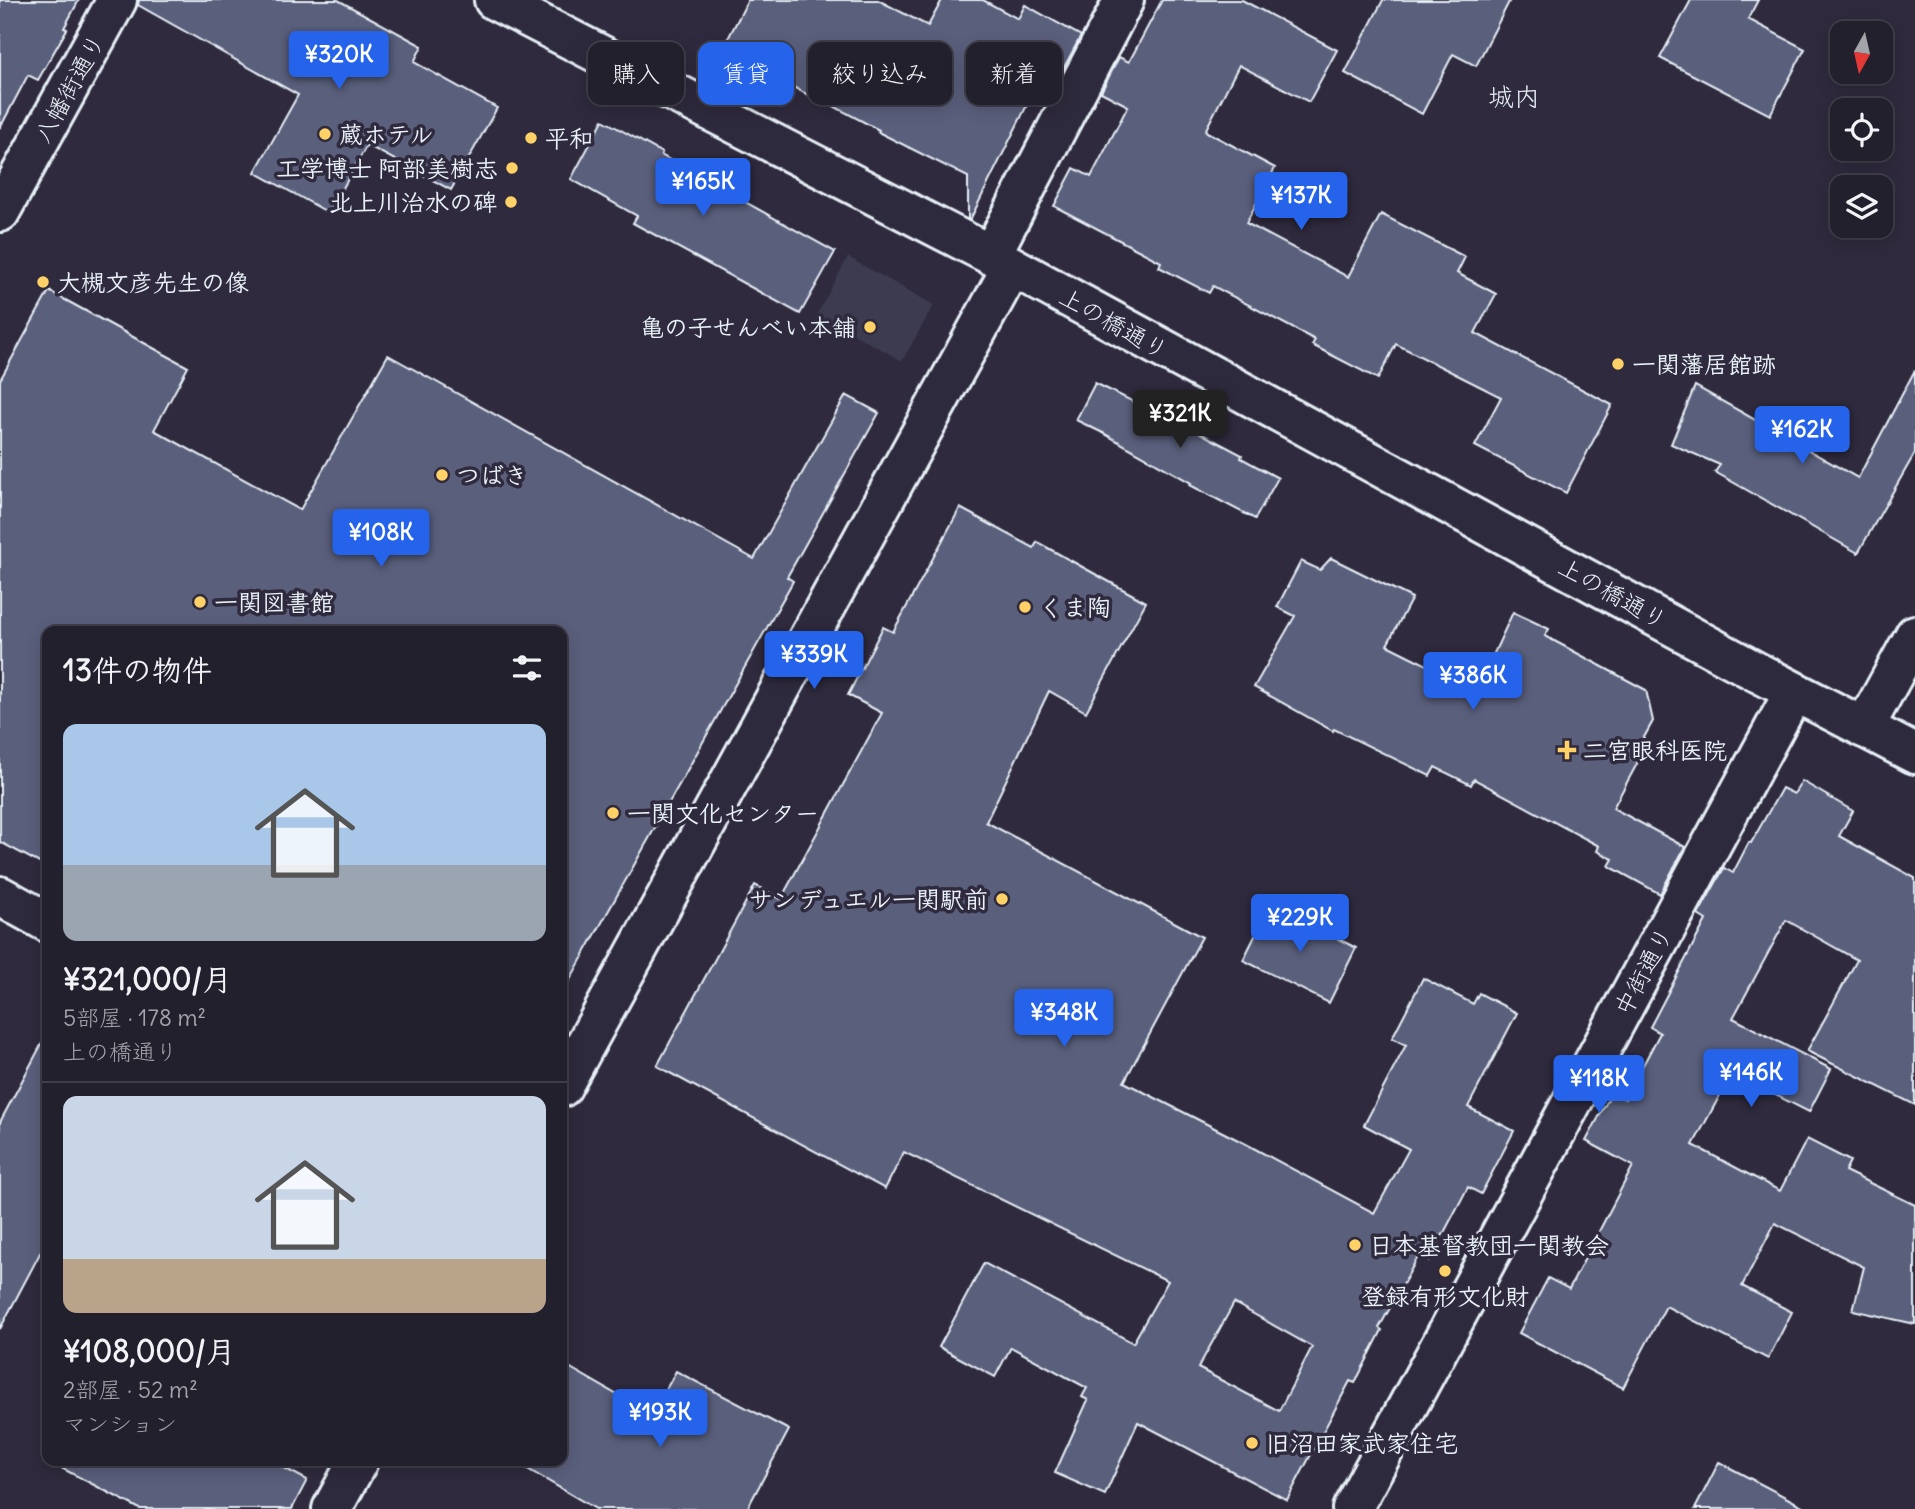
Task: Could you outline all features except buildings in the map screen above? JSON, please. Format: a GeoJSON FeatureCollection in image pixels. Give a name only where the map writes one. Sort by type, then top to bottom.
{"type":"FeatureCollection","features":[{"type":"Feature","properties":{"kind":"main road","name":"八幡街通り"},"geometry":{"type":"LineString","coordinates":[[0,212],[117,0]]}},
{"type":"Feature","properties":{"kind":"main road","name":"上の橋通り"},"geometry":{"type":"LineString","coordinates":[[494,0],[1002,261],[1794,692],[1915,754]]}},
{"type":"Feature","properties":{"kind":"main road"},"geometry":{"type":"LineString","coordinates":[[567,1078],[1002,261],[1124,0]]}},
{"type":"Feature","properties":{"kind":"main road"},"geometry":{"type":"LineString","coordinates":[[1864,728],[1915,635]]}},
{"type":"Feature","properties":{"kind":"main road","name":"中街通り"},"geometry":{"type":"LineString","coordinates":[[1353,1509],[1794,692]]}},
{"type":"Feature","properties":{"kind":"main road"},"geometry":{"type":"LineString","coordinates":[[0,896],[42,919]]}},
{"type":"Feature","properties":{"kind":"main road"},"geometry":{"type":"LineString","coordinates":[[332,1509],[355,1466]]}},
{"type":"Feature","properties":{"kind":"shaded area"},"geometry":{"type":"Polygon","coordinates":[[[848,257],[934,305],[902,361],[817,314],[848,257]]]}},
{"type":"Feature","properties":{"kind":"place","name":"蔵ホテル"},"geometry":{"type":"Point","coordinates":[325,134]}},
{"type":"Feature","properties":{"kind":"place","name":"平和"},"geometry":{"type":"Point","coordinates":[531,138]}},
{"type":"Feature","properties":{"kind":"place","name":"工学博士 阿部美樹志"},"geometry":{"type":"Point","coordinates":[512,168]}},
{"type":"Feature","properties":{"kind":"place","name":"北上川治水の碑"},"geometry":{"type":"Point","coordinates":[511,202]}},
{"type":"Feature","properties":{"kind":"place","name":"大槻文彦先生の像"},"geometry":{"type":"Point","coordinates":[43,282]}},
{"type":"Feature","properties":{"kind":"place","name":"亀の子せんべい本舗"},"geometry":{"type":"Point","coordinates":[870,327]}},
{"type":"Feature","properties":{"kind":"place","name":"一関藩居館跡"},"geometry":{"type":"Point","coordinates":[1618,364]}},
{"type":"Feature","properties":{"kind":"place","name":"つばき"},"geometry":{"type":"Point","coordinates":[442,475]}},
{"type":"Feature","properties":{"kind":"place","name":"一関図書館"},"geometry":{"type":"Point","coordinates":[200,602]}},
{"type":"Feature","properties":{"kind":"place","name":"くま陶"},"geometry":{"type":"Point","coordinates":[1025,607]}},
{"type":"Feature","properties":{"kind":"place","name":"二宮眼科医院"},"geometry":{"type":"Point","coordinates":[1567,750]}},
{"type":"Feature","properties":{"kind":"place","name":"一関文化センター"},"geometry":{"type":"Point","coordinates":[613,813]}},
{"type":"Feature","properties":{"kind":"place","name":"サンデュエル一関駅前"},"geometry":{"type":"Point","coordinates":[1002,899]}},
{"type":"Feature","properties":{"kind":"place","name":"日本基督教団一関教会"},"geometry":{"type":"Point","coordinates":[1355,1245]}},
{"type":"Feature","properties":{"kind":"place","name":"登録有形文化財"},"geometry":{"type":"Point","coordinates":[1445,1271]}},
{"type":"Feature","properties":{"kind":"place","name":"旧沼田家武家住宅"},"geometry":{"type":"Point","coordinates":[1252,1443]}},
{"type":"Feature","properties":{"kind":"district","name":"城内"},"geometry":{"type":"Point","coordinates":[1514,96]}}]}
